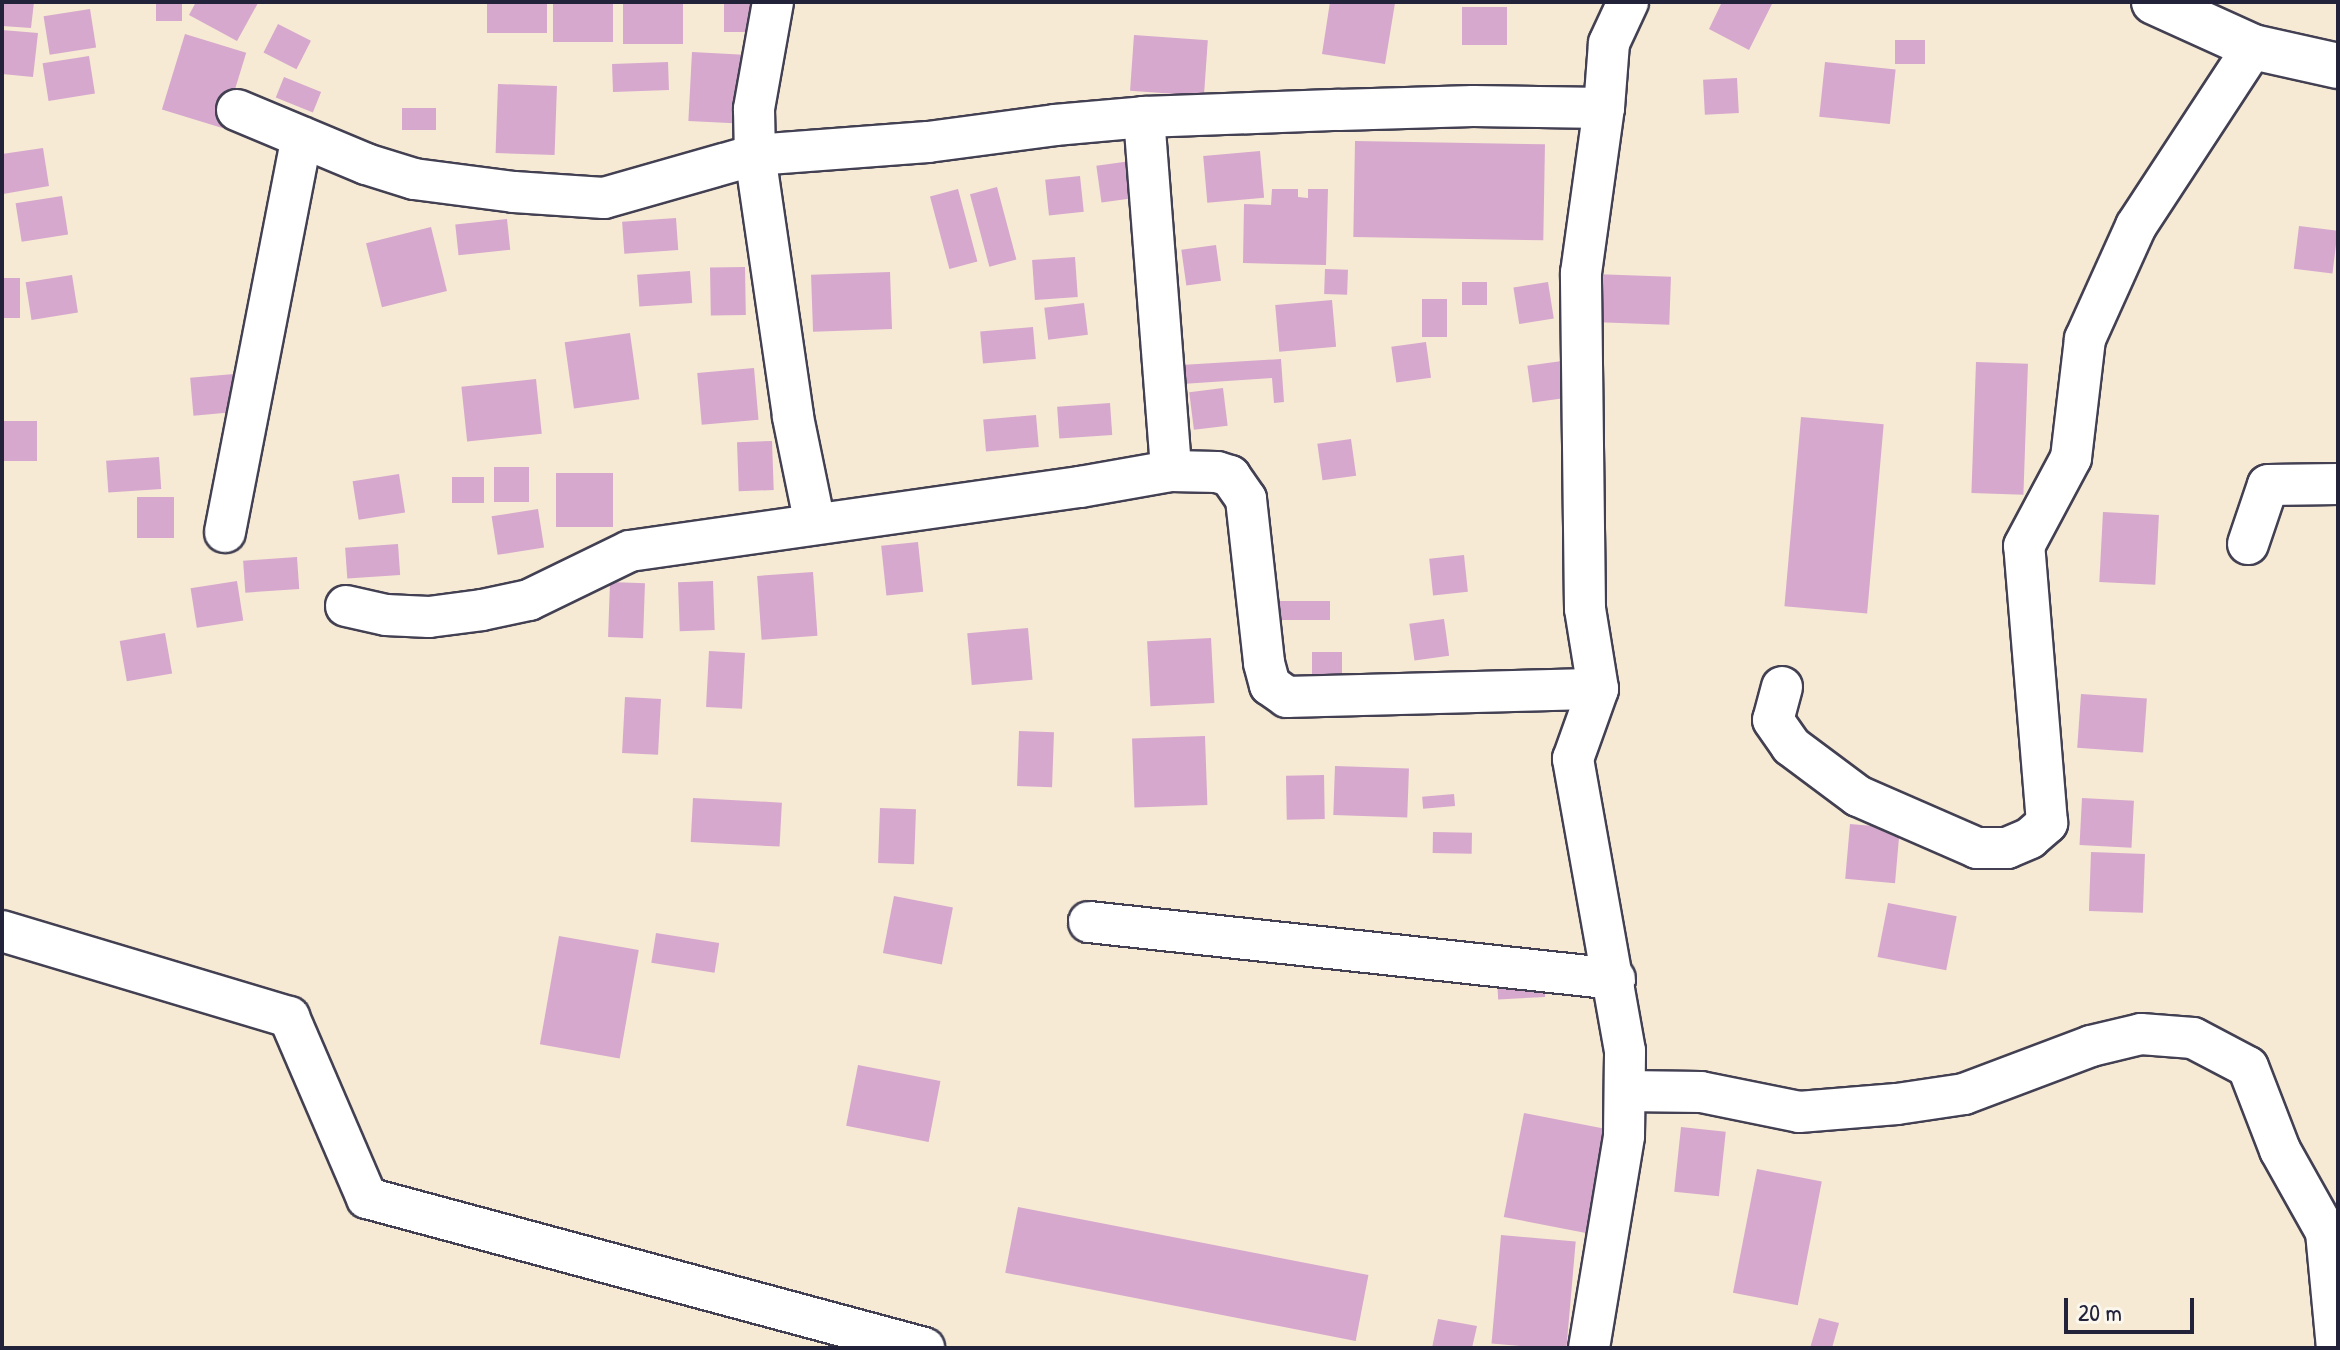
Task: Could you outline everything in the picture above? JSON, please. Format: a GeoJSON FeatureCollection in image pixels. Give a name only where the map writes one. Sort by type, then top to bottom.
{"type":"FeatureCollection","features":[{"type":"Feature","properties":{"kind":"street"},"geometry":{"type":"LineString","coordinates":[[773,2],[754,109],[755,155],[788,388],[815,524]]}},
{"type":"Feature","properties":{"kind":"street"},"geometry":{"type":"LineString","coordinates":[[1589,1348],[1624,1136],[1625,1051],[1615,979],[1573,759],[1598,689],[1585,609],[1581,273],[1604,108],[1609,43],[1628,2]]}},
{"type":"Feature","properties":{"kind":"street"},"geometry":{"type":"LineString","coordinates":[[2154,2],[2253,47],[2338,66]]}},
{"type":"Feature","properties":{"kind":"street"},"geometry":{"type":"LineString","coordinates":[[1782,687],[1773,720],[1791,746],[1858,796],[1977,848],[2007,848],[2030,838],[2047,823],[2024,546],[2071,458],[2085,339],[2136,226],[2253,47]]}},
{"type":"Feature","properties":{"kind":"street"},"geometry":{"type":"LineString","coordinates":[[237,110],[366,164],[414,179],[514,192],[604,198],[755,155],[928,142],[1144,117],[1473,106],[1604,108]]}},
{"type":"Feature","properties":{"kind":"street"},"geometry":{"type":"LineString","coordinates":[[1144,117],[1171,471]]}},
{"type":"Feature","properties":{"kind":"street"},"geometry":{"type":"LineString","coordinates":[[225,532],[302,137]]}},
{"type":"Feature","properties":{"kind":"street"},"geometry":{"type":"LineString","coordinates":[[346,606],[400,616],[429,617],[482,610],[529,600],[630,551],[1080,487],[1171,471],[1217,472],[1230,476],[1241,486],[1246,499],[1264,663],[1270,685],[1287,697],[1598,689]]}},
{"type":"Feature","properties":{"kind":"street"},"geometry":{"type":"LineString","coordinates":[[2248,544],[2268,485],[2338,484]]}},
{"type":"Feature","properties":{"kind":"street"},"geometry":{"type":"LineString","coordinates":[[1089,922],[1615,979]]}},
{"type":"Feature","properties":{"kind":"street"},"geometry":{"type":"LineString","coordinates":[[2,931],[289,1017],[367,1198],[844,1337],[924,1348]]}},
{"type":"Feature","properties":{"kind":"street"},"geometry":{"type":"LineString","coordinates":[[1625,1091],[1701,1092],[1799,1112],[1897,1104],[1964,1094],[2091,1046],[2141,1034],[2193,1038],[2248,1067],[2280,1150],[2326,1232],[2337,1348]]}},
{"type":"Feature","properties":{"kind":"building"},"geometry":{"type":"Polygon","coordinates":[[[2,2],[34,2],[31,28],[2,26],[2,2]]]}},
{"type":"Feature","properties":{"kind":"building"},"geometry":{"type":"Polygon","coordinates":[[[156,2],[182,2],[182,21],[156,21],[156,2]]]}},
{"type":"Feature","properties":{"kind":"building"},"geometry":{"type":"Polygon","coordinates":[[[196,2],[258,3],[237,41],[189,15],[196,2]]]}},
{"type":"Feature","properties":{"kind":"building"},"geometry":{"type":"Polygon","coordinates":[[[487,2],[547,2],[547,33],[487,33],[487,2]]]}},
{"type":"Feature","properties":{"kind":"building"},"geometry":{"type":"Polygon","coordinates":[[[553,2],[613,2],[613,42],[553,42],[553,2]]]}},
{"type":"Feature","properties":{"kind":"building"},"geometry":{"type":"Polygon","coordinates":[[[623,2],[683,2],[683,44],[623,44],[623,2]]]}},
{"type":"Feature","properties":{"kind":"building"},"geometry":{"type":"Polygon","coordinates":[[[724,2],[761,2],[761,32],[724,32],[724,2]]]}},
{"type":"Feature","properties":{"kind":"building"},"geometry":{"type":"Polygon","coordinates":[[[1330,2],[1395,3],[1385,64],[1322,54],[1330,2]]]}},
{"type":"Feature","properties":{"kind":"building"},"geometry":{"type":"Polygon","coordinates":[[[1722,2],[1773,2],[1749,50],[1709,29],[1722,2]]]}},
{"type":"Feature","properties":{"kind":"building"},"geometry":{"type":"Polygon","coordinates":[[[1462,7],[1507,7],[1507,45],[1462,45],[1462,7]]]}},
{"type":"Feature","properties":{"kind":"building"},"geometry":{"type":"Polygon","coordinates":[[[90,9],[96,48],[50,55],[44,16],[90,9]]]}},
{"type":"Feature","properties":{"kind":"building"},"geometry":{"type":"Polygon","coordinates":[[[278,24],[311,41],[296,69],[263,53],[278,24]]]}},
{"type":"Feature","properties":{"kind":"building"},"geometry":{"type":"Polygon","coordinates":[[[2,30],[38,33],[33,77],[2,74],[2,30]]]}},
{"type":"Feature","properties":{"kind":"building"},"geometry":{"type":"Polygon","coordinates":[[[185,34],[246,53],[223,128],[162,110],[185,34]]]}},
{"type":"Feature","properties":{"kind":"building"},"geometry":{"type":"Polygon","coordinates":[[[1134,35],[1208,40],[1204,96],[1130,91],[1134,35]]]}},
{"type":"Feature","properties":{"kind":"building"},"geometry":{"type":"Polygon","coordinates":[[[1895,40],[1925,40],[1925,64],[1895,64],[1895,40]]]}},
{"type":"Feature","properties":{"kind":"building"},"geometry":{"type":"Polygon","coordinates":[[[692,52],[753,55],[749,124],[688,121],[692,52]]]}},
{"type":"Feature","properties":{"kind":"building"},"geometry":{"type":"Polygon","coordinates":[[[89,56],[95,94],[49,101],[43,63],[89,56]]]}},
{"type":"Feature","properties":{"kind":"building"},"geometry":{"type":"Polygon","coordinates":[[[668,62],[669,90],[613,92],[612,64],[668,62]]]}},
{"type":"Feature","properties":{"kind":"building"},"geometry":{"type":"Polygon","coordinates":[[[1825,62],[1896,69],[1890,124],[1819,117],[1825,62]]]}},
{"type":"Feature","properties":{"kind":"building"},"geometry":{"type":"Polygon","coordinates":[[[284,77],[321,92],[313,112],[276,97],[284,77]]]}},
{"type":"Feature","properties":{"kind":"building"},"geometry":{"type":"Polygon","coordinates":[[[1737,78],[1739,113],[1705,115],[1703,80],[1737,78]]]}},
{"type":"Feature","properties":{"kind":"building"},"geometry":{"type":"Polygon","coordinates":[[[498,84],[557,86],[555,155],[496,153],[498,84]]]}},
{"type":"Feature","properties":{"kind":"building"},"geometry":{"type":"Polygon","coordinates":[[[402,108],[436,108],[436,130],[402,130],[402,108]]]}},
{"type":"Feature","properties":{"kind":"building"},"geometry":{"type":"Polygon","coordinates":[[[1355,141],[1545,144],[1543,240],[1353,237],[1355,141]]]}},
{"type":"Feature","properties":{"kind":"building"},"geometry":{"type":"Polygon","coordinates":[[[43,148],[49,186],[3,194],[2,154],[43,148]]]}},
{"type":"Feature","properties":{"kind":"building"},"geometry":{"type":"Polygon","coordinates":[[[1260,151],[1264,198],[1207,203],[1203,156],[1260,151]]]}},
{"type":"Feature","properties":{"kind":"building"},"geometry":{"type":"Polygon","coordinates":[[[1131,161],[1136,198],[1101,203],[1096,166],[1131,161]]]}},
{"type":"Feature","properties":{"kind":"building"},"geometry":{"type":"Polygon","coordinates":[[[1080,176],[1084,212],[1049,215],[1045,180],[1080,176]]]}},
{"type":"Feature","properties":{"kind":"building"},"geometry":{"type":"Polygon","coordinates":[[[997,187],[1016,259],[989,267],[970,194],[997,187]]]}},
{"type":"Feature","properties":{"kind":"building"},"geometry":{"type":"Polygon","coordinates":[[[958,189],[977,261],[949,269],[930,197],[958,189]]]}},
{"type":"Feature","properties":{"kind":"building"},"geometry":{"type":"Polygon","coordinates":[[[1272,189],[1298,189],[1298,197],[1308,198],[1308,189],[1328,189],[1326,265],[1243,263],[1244,204],[1271,205],[1272,189]]]}},
{"type":"Feature","properties":{"kind":"building"},"geometry":{"type":"Polygon","coordinates":[[[62,196],[68,235],[22,242],[16,203],[62,196]]]}},
{"type":"Feature","properties":{"kind":"building"},"geometry":{"type":"Polygon","coordinates":[[[676,218],[678,250],[624,254],[622,222],[676,218]]]}},
{"type":"Feature","properties":{"kind":"building"},"geometry":{"type":"Polygon","coordinates":[[[507,219],[510,250],[459,255],[455,224],[507,219]]]}},
{"type":"Feature","properties":{"kind":"building"},"geometry":{"type":"Polygon","coordinates":[[[2299,226],[2338,231],[2332,273],[2294,269],[2299,226]]]}},
{"type":"Feature","properties":{"kind":"building"},"geometry":{"type":"Polygon","coordinates":[[[431,227],[447,291],[382,307],[366,243],[431,227]]]}},
{"type":"Feature","properties":{"kind":"building"},"geometry":{"type":"Polygon","coordinates":[[[1216,245],[1221,281],[1186,286],[1181,250],[1216,245]]]}},
{"type":"Feature","properties":{"kind":"building"},"geometry":{"type":"Polygon","coordinates":[[[1075,257],[1078,297],[1035,300],[1032,260],[1075,257]]]}},
{"type":"Feature","properties":{"kind":"building"},"geometry":{"type":"Polygon","coordinates":[[[745,267],[746,315],[711,316],[710,268],[745,267]]]}},
{"type":"Feature","properties":{"kind":"building"},"geometry":{"type":"Polygon","coordinates":[[[1325,269],[1348,270],[1347,295],[1324,294],[1325,269]]]}},
{"type":"Feature","properties":{"kind":"building"},"geometry":{"type":"Polygon","coordinates":[[[690,271],[692,303],[639,307],[637,275],[690,271]]]}},
{"type":"Feature","properties":{"kind":"building"},"geometry":{"type":"Polygon","coordinates":[[[890,272],[892,329],[813,332],[811,275],[890,272]]]}},
{"type":"Feature","properties":{"kind":"building"},"geometry":{"type":"Polygon","coordinates":[[[1593,274],[1671,277],[1669,325],[1591,322],[1593,274]]]}},
{"type":"Feature","properties":{"kind":"building"},"geometry":{"type":"Polygon","coordinates":[[[72,275],[78,313],[32,320],[26,282],[72,275]]]}},
{"type":"Feature","properties":{"kind":"building"},"geometry":{"type":"Polygon","coordinates":[[[2,278],[20,278],[20,318],[2,318],[2,278]]]}},
{"type":"Feature","properties":{"kind":"building"},"geometry":{"type":"Polygon","coordinates":[[[1462,282],[1487,282],[1487,305],[1462,305],[1462,282]]]}},
{"type":"Feature","properties":{"kind":"building"},"geometry":{"type":"Polygon","coordinates":[[[1548,282],[1554,319],[1519,324],[1513,287],[1548,282]]]}},
{"type":"Feature","properties":{"kind":"building"},"geometry":{"type":"Polygon","coordinates":[[[1422,299],[1447,299],[1447,337],[1422,337],[1422,299]]]}},
{"type":"Feature","properties":{"kind":"building"},"geometry":{"type":"Polygon","coordinates":[[[1332,300],[1336,347],[1279,352],[1275,305],[1332,300]]]}},
{"type":"Feature","properties":{"kind":"building"},"geometry":{"type":"Polygon","coordinates":[[[1084,303],[1088,335],[1048,340],[1044,308],[1084,303]]]}},
{"type":"Feature","properties":{"kind":"building"},"geometry":{"type":"Polygon","coordinates":[[[1033,327],[1036,359],[983,363],[980,332],[1033,327]]]}},
{"type":"Feature","properties":{"kind":"building"},"geometry":{"type":"Polygon","coordinates":[[[630,333],[639,399],[574,409],[565,342],[630,333]]]}},
{"type":"Feature","properties":{"kind":"building"},"geometry":{"type":"Polygon","coordinates":[[[1426,342],[1431,378],[1396,383],[1391,347],[1426,342]]]}},
{"type":"Feature","properties":{"kind":"building"},"geometry":{"type":"Polygon","coordinates":[[[1281,359],[1284,402],[1274,403],[1272,378],[1182,384],[1181,365],[1281,359]]]}},
{"type":"Feature","properties":{"kind":"building"},"geometry":{"type":"Polygon","coordinates":[[[1562,361],[1567,398],[1532,403],[1527,366],[1562,361]]]}},
{"type":"Feature","properties":{"kind":"building"},"geometry":{"type":"Polygon","coordinates":[[[1976,362],[2028,364],[2023,495],[1971,493],[1976,362]]]}},
{"type":"Feature","properties":{"kind":"building"},"geometry":{"type":"Polygon","coordinates":[[[754,368],[759,420],[702,425],[697,373],[754,368]]]}},
{"type":"Feature","properties":{"kind":"building"},"geometry":{"type":"Polygon","coordinates":[[[234,374],[237,412],[193,416],[190,378],[234,374]]]}},
{"type":"Feature","properties":{"kind":"building"},"geometry":{"type":"Polygon","coordinates":[[[536,379],[542,434],[467,442],[461,387],[536,379]]]}},
{"type":"Feature","properties":{"kind":"building"},"geometry":{"type":"Polygon","coordinates":[[[1223,388],[1228,426],[1194,430],[1189,392],[1223,388]]]}},
{"type":"Feature","properties":{"kind":"building"},"geometry":{"type":"Polygon","coordinates":[[[1110,403],[1112,435],[1059,439],[1057,407],[1110,403]]]}},
{"type":"Feature","properties":{"kind":"building"},"geometry":{"type":"Polygon","coordinates":[[[1036,415],[1039,447],[986,451],[983,420],[1036,415]]]}},
{"type":"Feature","properties":{"kind":"building"},"geometry":{"type":"Polygon","coordinates":[[[1801,417],[1884,424],[1867,614],[1784,606],[1801,417]]]}},
{"type":"Feature","properties":{"kind":"building"},"geometry":{"type":"Polygon","coordinates":[[[2,421],[37,421],[37,461],[2,461],[2,421]]]}},
{"type":"Feature","properties":{"kind":"building"},"geometry":{"type":"Polygon","coordinates":[[[1351,439],[1356,476],[1322,480],[1317,444],[1351,439]]]}},
{"type":"Feature","properties":{"kind":"building"},"geometry":{"type":"Polygon","coordinates":[[[772,441],[774,490],[739,491],[737,442],[772,441]]]}},
{"type":"Feature","properties":{"kind":"building"},"geometry":{"type":"Polygon","coordinates":[[[159,457],[161,489],[108,493],[106,461],[159,457]]]}},
{"type":"Feature","properties":{"kind":"building"},"geometry":{"type":"Polygon","coordinates":[[[494,467],[529,467],[529,502],[494,502],[494,467]]]}},
{"type":"Feature","properties":{"kind":"building"},"geometry":{"type":"Polygon","coordinates":[[[556,473],[613,473],[613,527],[556,527],[556,473]]]}},
{"type":"Feature","properties":{"kind":"building"},"geometry":{"type":"Polygon","coordinates":[[[399,474],[405,513],[359,520],[353,481],[399,474]]]}},
{"type":"Feature","properties":{"kind":"building"},"geometry":{"type":"Polygon","coordinates":[[[452,477],[484,477],[484,503],[452,503],[452,477]]]}},
{"type":"Feature","properties":{"kind":"building"},"geometry":{"type":"Polygon","coordinates":[[[137,497],[174,497],[174,538],[137,538],[137,497]]]}},
{"type":"Feature","properties":{"kind":"building"},"geometry":{"type":"Polygon","coordinates":[[[538,509],[544,548],[498,555],[492,516],[538,509]]]}},
{"type":"Feature","properties":{"kind":"building"},"geometry":{"type":"Polygon","coordinates":[[[2103,512],[2159,515],[2155,585],[2099,582],[2103,512]]]}},
{"type":"Feature","properties":{"kind":"building"},"geometry":{"type":"Polygon","coordinates":[[[918,542],[923,592],[886,596],[881,546],[918,542]]]}},
{"type":"Feature","properties":{"kind":"building"},"geometry":{"type":"Polygon","coordinates":[[[398,544],[400,575],[347,579],[345,548],[398,544]]]}},
{"type":"Feature","properties":{"kind":"building"},"geometry":{"type":"Polygon","coordinates":[[[1464,555],[1468,592],[1433,595],[1429,559],[1464,555]]]}},
{"type":"Feature","properties":{"kind":"building"},"geometry":{"type":"Polygon","coordinates":[[[297,557],[299,589],[245,593],[243,561],[297,557]]]}},
{"type":"Feature","properties":{"kind":"building"},"geometry":{"type":"Polygon","coordinates":[[[813,572],[817,636],[762,640],[757,576],[813,572]]]}},
{"type":"Feature","properties":{"kind":"building"},"geometry":{"type":"Polygon","coordinates":[[[237,581],[243,621],[197,628],[191,588],[237,581]]]}},
{"type":"Feature","properties":{"kind":"building"},"geometry":{"type":"Polygon","coordinates":[[[713,581],[715,630],[680,631],[678,582],[713,581]]]}},
{"type":"Feature","properties":{"kind":"building"},"geometry":{"type":"Polygon","coordinates":[[[610,582],[645,583],[643,638],[608,637],[610,582]]]}},
{"type":"Feature","properties":{"kind":"building"},"geometry":{"type":"Polygon","coordinates":[[[1274,601],[1330,601],[1330,620],[1274,620],[1274,601]]]}},
{"type":"Feature","properties":{"kind":"building"},"geometry":{"type":"Polygon","coordinates":[[[1444,619],[1449,656],[1414,661],[1409,624],[1444,619]]]}},
{"type":"Feature","properties":{"kind":"building"},"geometry":{"type":"Polygon","coordinates":[[[1028,628],[1033,680],[972,685],[967,633],[1028,628]]]}},
{"type":"Feature","properties":{"kind":"building"},"geometry":{"type":"Polygon","coordinates":[[[165,633],[172,673],[127,681],[120,641],[165,633]]]}},
{"type":"Feature","properties":{"kind":"building"},"geometry":{"type":"Polygon","coordinates":[[[1211,638],[1214,703],[1150,706],[1147,641],[1211,638]]]}},
{"type":"Feature","properties":{"kind":"building"},"geometry":{"type":"Polygon","coordinates":[[[709,651],[745,653],[742,709],[706,707],[709,651]]]}},
{"type":"Feature","properties":{"kind":"building"},"geometry":{"type":"Polygon","coordinates":[[[1312,652],[1342,652],[1342,705],[1312,705],[1312,652]]]}},
{"type":"Feature","properties":{"kind":"building"},"geometry":{"type":"Polygon","coordinates":[[[2081,694],[2147,699],[2143,752],[2077,748],[2081,694]]]}},
{"type":"Feature","properties":{"kind":"building"},"geometry":{"type":"Polygon","coordinates":[[[625,697],[661,699],[658,755],[622,753],[625,697]]]}},
{"type":"Feature","properties":{"kind":"building"},"geometry":{"type":"Polygon","coordinates":[[[1019,731],[1054,732],[1052,787],[1017,786],[1019,731]]]}},
{"type":"Feature","properties":{"kind":"building"},"geometry":{"type":"Polygon","coordinates":[[[1205,736],[1207,805],[1134,808],[1132,739],[1205,736]]]}},
{"type":"Feature","properties":{"kind":"building"},"geometry":{"type":"Polygon","coordinates":[[[1335,766],[1409,769],[1407,818],[1333,815],[1335,766]]]}},
{"type":"Feature","properties":{"kind":"building"},"geometry":{"type":"Polygon","coordinates":[[[1324,775],[1325,819],[1287,820],[1286,776],[1324,775]]]}},
{"type":"Feature","properties":{"kind":"building"},"geometry":{"type":"Polygon","coordinates":[[[1454,794],[1455,806],[1423,809],[1422,797],[1454,794]]]}},
{"type":"Feature","properties":{"kind":"building"},"geometry":{"type":"Polygon","coordinates":[[[693,798],[782,803],[780,847],[691,842],[693,798]]]}},
{"type":"Feature","properties":{"kind":"building"},"geometry":{"type":"Polygon","coordinates":[[[2082,798],[2134,801],[2131,848],[2080,845],[2082,798]]]}},
{"type":"Feature","properties":{"kind":"building"},"geometry":{"type":"Polygon","coordinates":[[[880,808],[916,809],[914,864],[878,863],[880,808]]]}},
{"type":"Feature","properties":{"kind":"building"},"geometry":{"type":"Polygon","coordinates":[[[1850,824],[1900,828],[1895,883],[1845,879],[1850,824]]]}},
{"type":"Feature","properties":{"kind":"building"},"geometry":{"type":"Polygon","coordinates":[[[1433,832],[1472,833],[1472,854],[1433,853],[1433,832]]]}},
{"type":"Feature","properties":{"kind":"building"},"geometry":{"type":"Polygon","coordinates":[[[2091,852],[2145,854],[2143,913],[2089,911],[2091,852]]]}},
{"type":"Feature","properties":{"kind":"building"},"geometry":{"type":"Polygon","coordinates":[[[894,896],[953,907],[942,964],[883,953],[894,896]]]}},
{"type":"Feature","properties":{"kind":"building"},"geometry":{"type":"Polygon","coordinates":[[[1888,903],[1957,916],[1946,970],[1878,957],[1888,903]]]}},
{"type":"Feature","properties":{"kind":"building"},"geometry":{"type":"Polygon","coordinates":[[[656,933],[719,943],[715,973],[651,963],[656,933]]]}},
{"type":"Feature","properties":{"kind":"building"},"geometry":{"type":"Polygon","coordinates":[[[559,936],[639,950],[620,1058],[540,1044],[559,936]]]}},
{"type":"Feature","properties":{"kind":"building"},"geometry":{"type":"Polygon","coordinates":[[[1544,976],[1545,997],[1498,999],[1497,978],[1544,976]]]}},
{"type":"Feature","properties":{"kind":"building"},"geometry":{"type":"Polygon","coordinates":[[[858,1065],[940,1081],[929,1142],[846,1126],[858,1065]]]}},
{"type":"Feature","properties":{"kind":"building"},"geometry":{"type":"Polygon","coordinates":[[[1524,1113],[1607,1129],[1587,1233],[1504,1217],[1524,1113]]]}},
{"type":"Feature","properties":{"kind":"building"},"geometry":{"type":"Polygon","coordinates":[[[1681,1127],[1726,1132],[1719,1196],[1674,1192],[1681,1127]]]}},
{"type":"Feature","properties":{"kind":"building"},"geometry":{"type":"Polygon","coordinates":[[[1757,1169],[1822,1182],[1798,1305],[1733,1293],[1757,1169]]]}},
{"type":"Feature","properties":{"kind":"building"},"geometry":{"type":"Polygon","coordinates":[[[1018,1207],[1368,1275],[1356,1341],[1005,1273],[1018,1207]]]}},
{"type":"Feature","properties":{"kind":"building"},"geometry":{"type":"Polygon","coordinates":[[[1501,1235],[1576,1242],[1566,1348],[1492,1344],[1501,1235]]]}},
{"type":"Feature","properties":{"kind":"building"},"geometry":{"type":"Polygon","coordinates":[[[1819,1318],[1839,1323],[1832,1348],[1810,1348],[1819,1318]]]}},
{"type":"Feature","properties":{"kind":"building"},"geometry":{"type":"Polygon","coordinates":[[[1438,1319],[1477,1326],[1472,1348],[1432,1348],[1438,1319]]]}}]}
